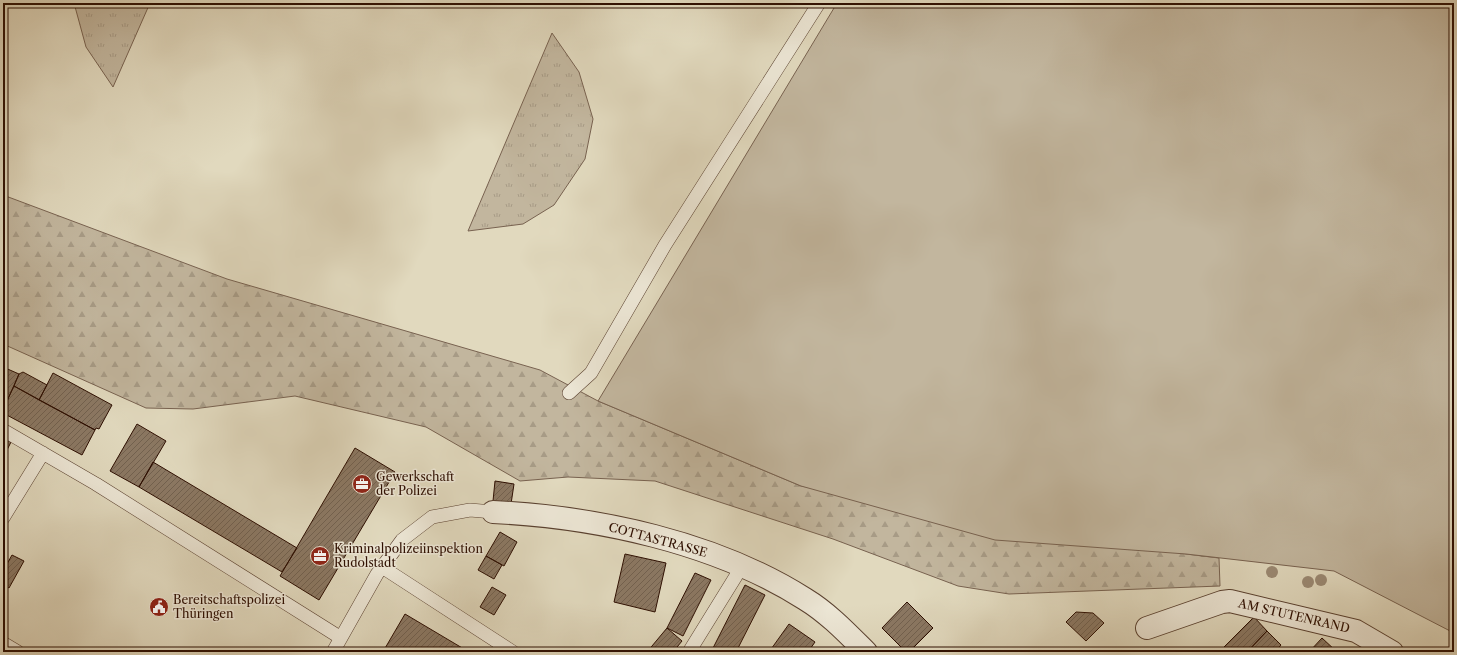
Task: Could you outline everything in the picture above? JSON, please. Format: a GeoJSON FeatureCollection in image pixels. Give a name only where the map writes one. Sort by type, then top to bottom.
{"type":"FeatureCollection","features":[{"type":"Feature","properties":{"kind":"street","name":"COTTASTRASSE"},"geometry":{"type":"LineString","coordinates":[[493,512],[531,514],[610,526],[687,545],[741,565],[762,574],[806,599],[837,624],[866,652]]}},
{"type":"Feature","properties":{"kind":"street","name":"AM STUTENRAND"},"geometry":{"type":"LineString","coordinates":[[1147,628],[1222,602],[1230,601],[1356,631],[1392,652]]}},
{"type":"Feature","properties":{"kind":"lane"},"geometry":{"type":"LineString","coordinates":[[569,393],[591,373],[665,245],[819,3]]}},
{"type":"Feature","properties":{"kind":"lane"},"geometry":{"type":"LineString","coordinates":[[3,430],[96,484],[341,638]]}},
{"type":"Feature","properties":{"kind":"lane"},"geometry":{"type":"LineString","coordinates":[[3,518],[43,453]]}},
{"type":"Feature","properties":{"kind":"lane"},"geometry":{"type":"LineString","coordinates":[[333,652],[382,567],[402,540],[432,517],[470,510],[493,512]]}},
{"type":"Feature","properties":{"kind":"lane"},"geometry":{"type":"LineString","coordinates":[[689,652],[736,576],[741,565]]}},
{"type":"Feature","properties":{"kind":"lane"},"geometry":{"type":"LineString","coordinates":[[382,567],[513,652]]}},
{"type":"Feature","properties":{"kind":"lane"},"geometry":{"type":"LineString","coordinates":[[3,643],[18,652]]}},
{"type":"Feature","properties":{"kind":"green space"},"geometry":{"type":"Polygon","coordinates":[[[74,3],[150,3],[113,87],[86,47],[74,3]]]}},
{"type":"Feature","properties":{"kind":"green space"},"geometry":{"type":"Polygon","coordinates":[[[837,3],[1454,3],[1454,633],[1334,571],[1186,554],[995,540],[801,486],[598,401],[837,3]]]}},
{"type":"Feature","properties":{"kind":"green space"},"geometry":{"type":"Polygon","coordinates":[[[552,33],[579,72],[593,119],[585,159],[554,205],[523,224],[468,231],[552,33]]]}},
{"type":"Feature","properties":{"kind":"green space"},"geometry":{"type":"Polygon","coordinates":[[[3,195],[227,279],[540,370],[598,401],[801,486],[1186,554],[1219,558],[1220,586],[1009,594],[958,586],[833,539],[655,481],[568,477],[520,481],[426,427],[295,396],[193,409],[146,408],[3,344],[3,195]]]}},
{"type":"Feature","properties":{"kind":"building"},"geometry":{"type":"Polygon","coordinates":[[[3,367],[19,374],[4,408],[3,408],[3,367]]]}},
{"type":"Feature","properties":{"kind":"building"},"geometry":{"type":"Polygon","coordinates":[[[23,372],[47,385],[39,400],[14,386],[19,374],[23,372]]]}},
{"type":"Feature","properties":{"kind":"building"},"geometry":{"type":"Polygon","coordinates":[[[53,373],[112,405],[99,429],[96,428],[95,430],[39,400],[53,373]]]}},
{"type":"Feature","properties":{"kind":"building"},"geometry":{"type":"Polygon","coordinates":[[[14,386],[95,430],[82,455],[3,413],[3,409],[14,386]]]}},
{"type":"Feature","properties":{"kind":"building"},"geometry":{"type":"Polygon","coordinates":[[[137,424],[166,441],[139,487],[110,471],[137,424]]]}},
{"type":"Feature","properties":{"kind":"building"},"geometry":{"type":"Polygon","coordinates":[[[3,438],[11,442],[3,458],[3,438]]]}},
{"type":"Feature","properties":{"kind":"building"},"geometry":{"type":"Polygon","coordinates":[[[355,448],[395,472],[319,600],[280,576],[355,448]]]}},
{"type":"Feature","properties":{"kind":"building"},"geometry":{"type":"Polygon","coordinates":[[[153,462],[297,548],[282,572],[139,487],[153,462]]]}},
{"type":"Feature","properties":{"kind":"building"},"geometry":{"type":"Polygon","coordinates":[[[495,481],[514,484],[511,504],[493,501],[495,481]]]}},
{"type":"Feature","properties":{"kind":"building"},"geometry":{"type":"Polygon","coordinates":[[[500,532],[517,542],[504,566],[486,556],[500,532]]]}},
{"type":"Feature","properties":{"kind":"building"},"geometry":{"type":"Polygon","coordinates":[[[625,554],[666,563],[655,612],[614,602],[625,554]]]}},
{"type":"Feature","properties":{"kind":"building"},"geometry":{"type":"Polygon","coordinates":[[[12,555],[24,561],[9,588],[3,584],[3,571],[12,555]]]}},
{"type":"Feature","properties":{"kind":"building"},"geometry":{"type":"Polygon","coordinates":[[[486,556],[502,565],[494,579],[478,570],[486,556]]]}},
{"type":"Feature","properties":{"kind":"building"},"geometry":{"type":"Polygon","coordinates":[[[695,573],[711,580],[683,636],[667,628],[695,573]]]}},
{"type":"Feature","properties":{"kind":"building"},"geometry":{"type":"Polygon","coordinates":[[[745,585],[765,595],[736,652],[711,652],[745,585]]]}},
{"type":"Feature","properties":{"kind":"building"},"geometry":{"type":"Polygon","coordinates":[[[492,587],[506,595],[494,615],[480,607],[492,587]]]}},
{"type":"Feature","properties":{"kind":"building"},"geometry":{"type":"Polygon","coordinates":[[[907,602],[933,628],[909,652],[906,652],[882,628],[907,602]]]}},
{"type":"Feature","properties":{"kind":"building"},"geometry":{"type":"Polygon","coordinates":[[[1076,612],[1093,613],[1104,623],[1086,641],[1066,622],[1076,612]]]}},
{"type":"Feature","properties":{"kind":"building"},"geometry":{"type":"Polygon","coordinates":[[[405,614],[469,652],[388,652],[384,650],[405,614]]]}},
{"type":"Feature","properties":{"kind":"building"},"geometry":{"type":"Polygon","coordinates":[[[1254,617],[1267,631],[1247,652],[1219,652],[1254,617]]]}},
{"type":"Feature","properties":{"kind":"building"},"geometry":{"type":"Polygon","coordinates":[[[789,624],[815,642],[808,652],[769,652],[789,624]]]}},
{"type":"Feature","properties":{"kind":"building"},"geometry":{"type":"Polygon","coordinates":[[[667,628],[682,641],[673,652],[647,652],[667,628]]]}},
{"type":"Feature","properties":{"kind":"building"},"geometry":{"type":"Polygon","coordinates":[[[1267,631],[1281,645],[1275,652],[1247,652],[1267,631]]]}},
{"type":"Feature","properties":{"kind":"building"},"geometry":{"type":"Polygon","coordinates":[[[1322,638],[1336,651],[1309,652],[1322,638]]]}},
{"type":"Feature","properties":{"kind":"place","name":"Gewerkschaft der Polizei"},"geometry":{"type":"Point","coordinates":[362,484]}},
{"type":"Feature","properties":{"kind":"place","name":"Kriminalpolizeiinspektion Rudolstadt"},"geometry":{"type":"Point","coordinates":[320,556]}},
{"type":"Feature","properties":{"kind":"place","name":"Bereitschaftspolizei Thüringen"},"geometry":{"type":"Point","coordinates":[159,607]}}]}
